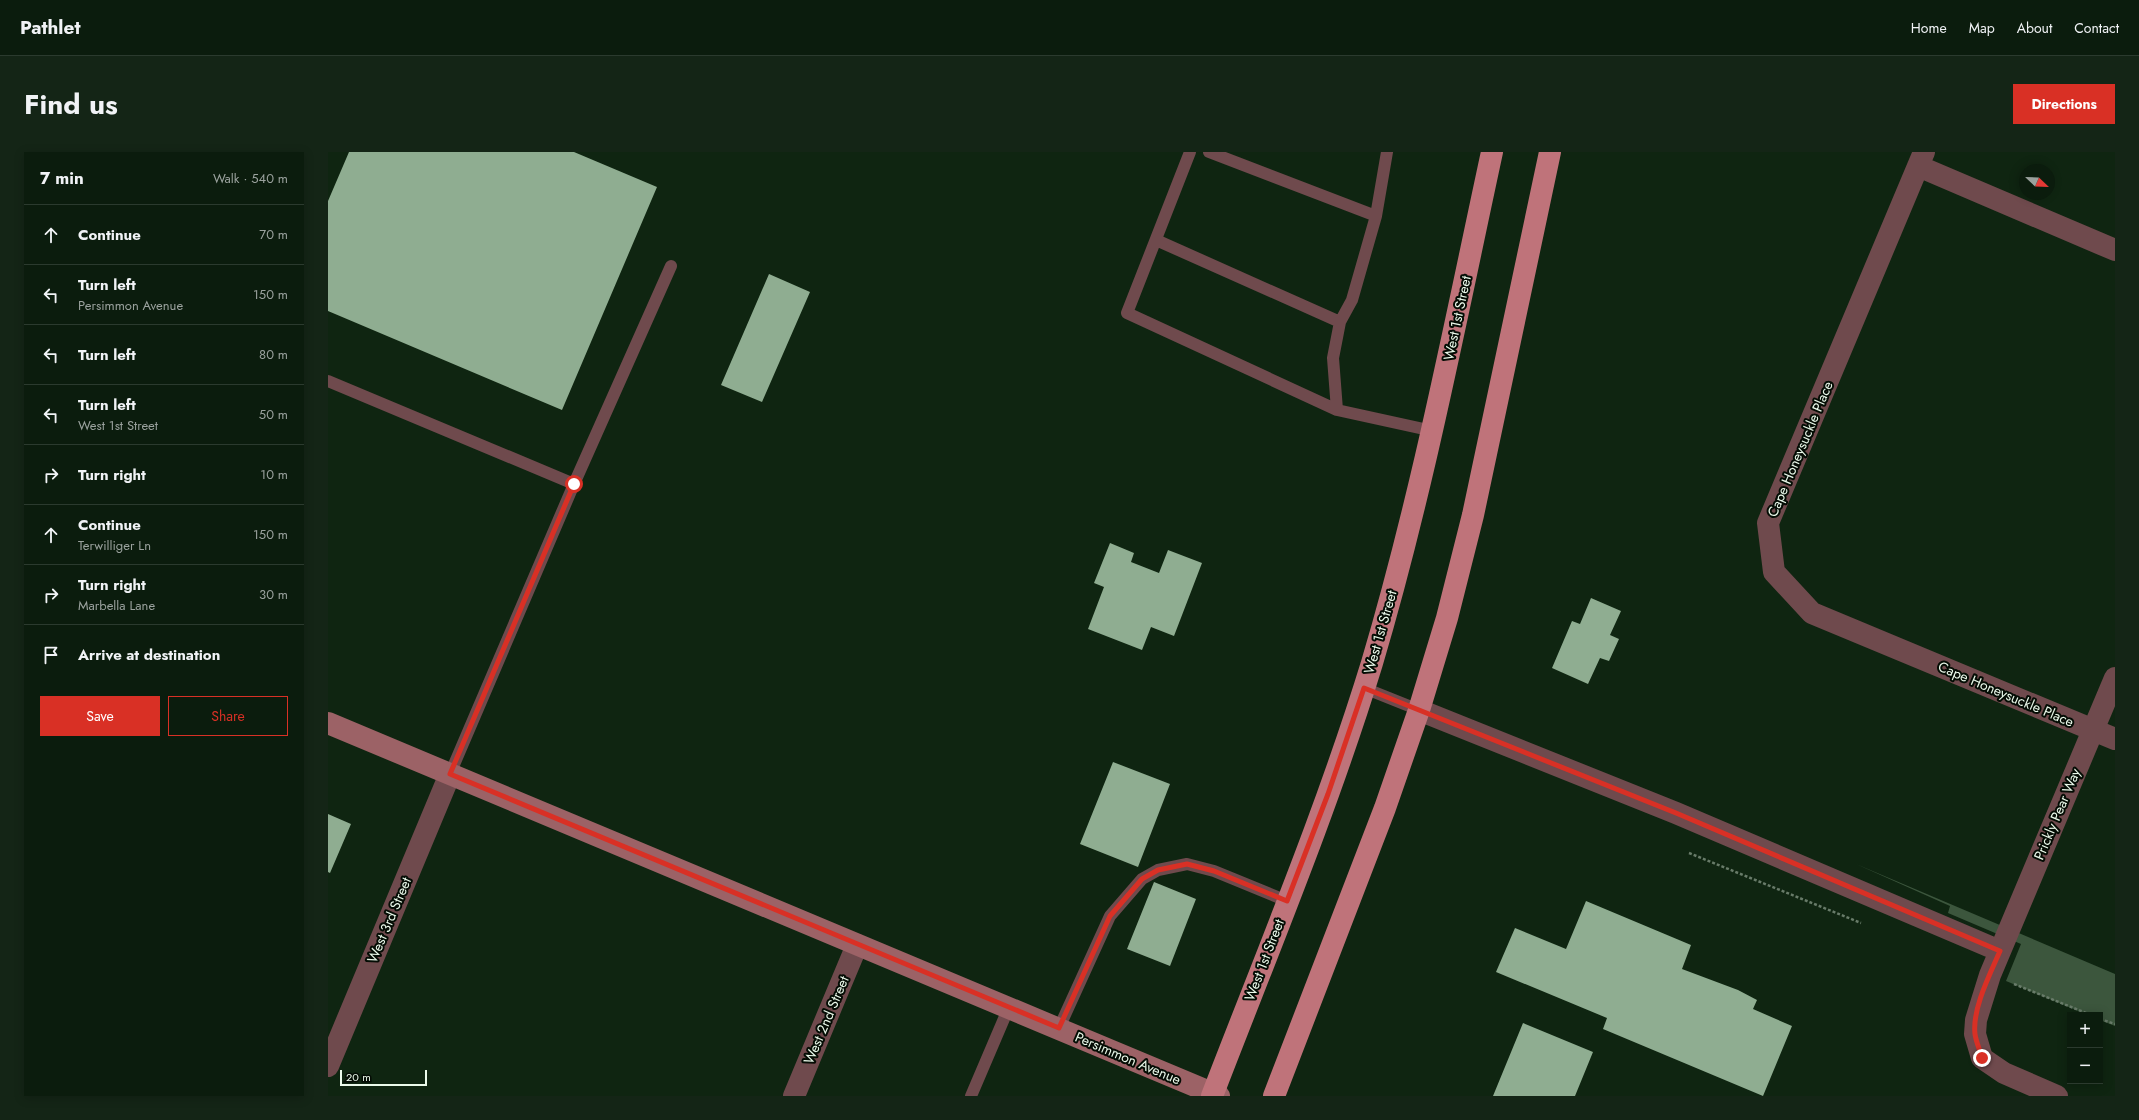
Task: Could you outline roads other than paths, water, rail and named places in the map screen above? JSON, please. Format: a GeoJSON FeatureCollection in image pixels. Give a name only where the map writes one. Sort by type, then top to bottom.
{"type":"FeatureCollection","features":[{"type":"Feature","properties":{"kind":"main road","name":"West 1st Street"},"geometry":{"type":"LineString","coordinates":[[1214,1095],[1328,794],[1364,688],[1411,525],[1433,431],[1492,152]]}},
{"type":"Feature","properties":{"kind":"main road"},"geometry":{"type":"LineString","coordinates":[[1274,1096],[1385,808],[1419,710],[1447,618],[1473,515],[1550,152]]}},
{"type":"Feature","properties":{"kind":"street"},"geometry":{"type":"LineString","coordinates":[[1921,159],[2115,250]]}},
{"type":"Feature","properties":{"kind":"street","name":"Cape Honeysuckle Place"},"geometry":{"type":"LineString","coordinates":[[1921,159],[1768,523],[1774,572],[1812,613],[2115,739]]}},
{"type":"Feature","properties":{"kind":"street","name":"Prickly Pear Way"},"geometry":{"type":"LineString","coordinates":[[2058,1096],[2004,1073],[1982,1058],[1975,1034],[1976,1020],[1990,975],[2115,678]]}},
{"type":"Feature","properties":{"kind":"street"},"geometry":{"type":"LineString","coordinates":[[1419,710],[1676,813],[2000,951]]}},
{"type":"Feature","properties":{"kind":"street","name":"Persimmon Avenue"},"geometry":{"type":"LineString","coordinates":[[328,723],[857,945],[1009,1007],[1214,1095]]}},
{"type":"Feature","properties":{"kind":"street","name":"West 3rd Street"},"geometry":{"type":"LineString","coordinates":[[328,1066],[450,774]]}},
{"type":"Feature","properties":{"kind":"street","name":"West 2nd Street"},"geometry":{"type":"LineString","coordinates":[[794,1096],[857,945]]}},
{"type":"Feature","properties":{"kind":"lane"},"geometry":{"type":"LineString","coordinates":[[1190,152],[1127,313],[1337,410],[1433,431]]}},
{"type":"Feature","properties":{"kind":"lane"},"geometry":{"type":"LineString","coordinates":[[1209,152],[1376,216]]}},
{"type":"Feature","properties":{"kind":"lane"},"geometry":{"type":"LineString","coordinates":[[1337,410],[1333,358],[1340,322],[1352,300],[1376,216],[1387,152]]}},
{"type":"Feature","properties":{"kind":"lane"},"geometry":{"type":"LineString","coordinates":[[1156,240],[1340,322]]}},
{"type":"Feature","properties":{"kind":"lane"},"geometry":{"type":"LineString","coordinates":[[450,774],[574,484],[671,266]]}},
{"type":"Feature","properties":{"kind":"lane"},"geometry":{"type":"LineString","coordinates":[[328,381],[574,484]]}},
{"type":"Feature","properties":{"kind":"lane"},"geometry":{"type":"LineString","coordinates":[[1364,688],[1419,710]]}},
{"type":"Feature","properties":{"kind":"lane"},"geometry":{"type":"LineString","coordinates":[[1059,1028],[1110,916],[1142,879],[1158,870],[1187,864],[1214,871],[1287,901]]}},
{"type":"Feature","properties":{"kind":"lane"},"geometry":{"type":"LineString","coordinates":[[971,1096],[1009,1007]]}}]}
